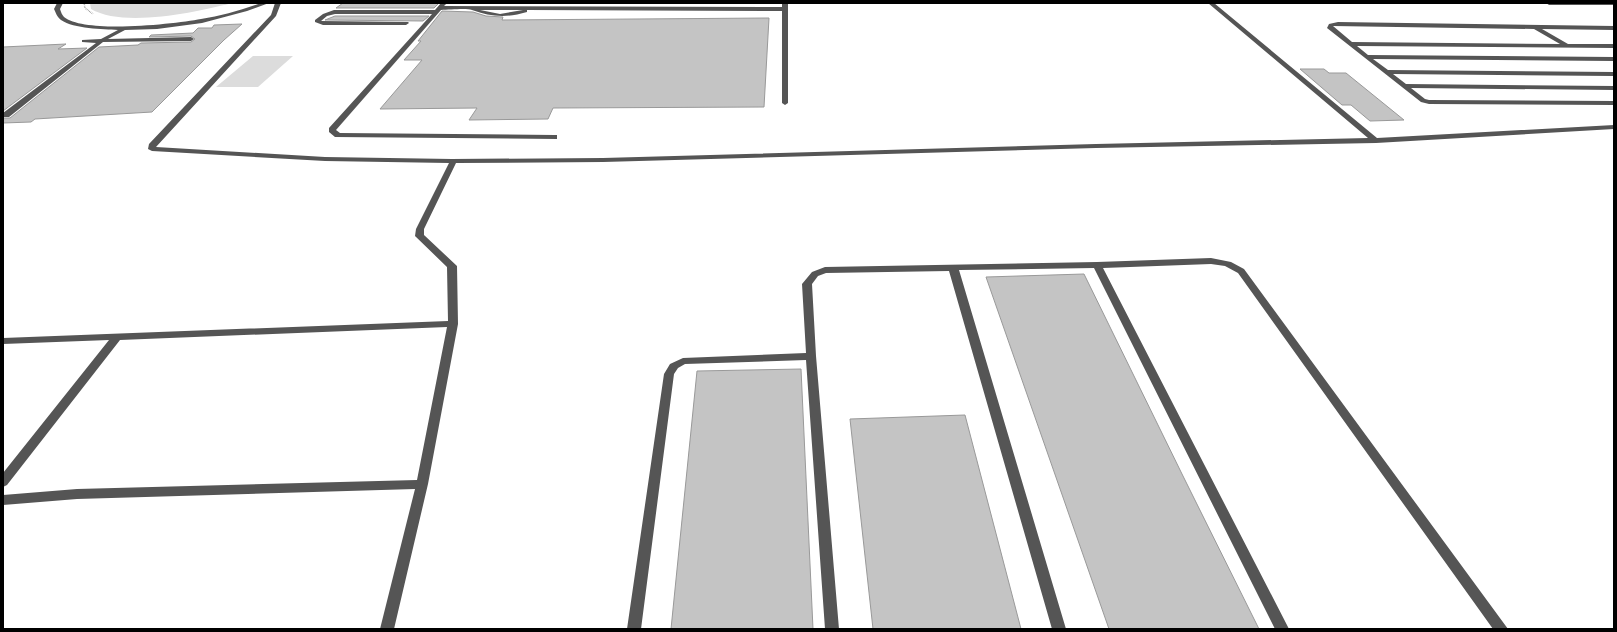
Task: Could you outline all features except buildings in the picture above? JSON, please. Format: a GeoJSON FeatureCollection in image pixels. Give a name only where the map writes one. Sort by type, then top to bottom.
{"type":"FeatureCollection","features":[{"type":"Feature","properties":{"kind":"street"},"geometry":{"type":"LineString","coordinates":[[60,3],[57,9],[62,18],[78,24],[104,27],[176,24],[214,18],[278,3],[274,15],[152,146],[152,149],[325,159],[452,161],[603,160],[886,154],[1096,146],[1376,140],[1614,127]]}},
{"type":"Feature","properties":{"kind":"street"},"geometry":{"type":"LineString","coordinates":[[248,9],[266,3]]}},
{"type":"Feature","properties":{"kind":"street"},"geometry":{"type":"LineString","coordinates":[[1211,3],[1376,140]]}},
{"type":"Feature","properties":{"kind":"street"},"geometry":{"type":"LineString","coordinates":[[1549,3],[1614,4]]}},
{"type":"Feature","properties":{"kind":"street"},"geometry":{"type":"LineString","coordinates":[[406,23],[317,22],[325,15],[334,12],[440,7],[469,8],[487,15],[511,15],[537,8],[785,6],[784,103]]}},
{"type":"Feature","properties":{"kind":"street"},"geometry":{"type":"LineString","coordinates":[[440,7],[332,130],[338,135],[554,137]]}},
{"type":"Feature","properties":{"kind":"street"},"geometry":{"type":"LineString","coordinates":[[1614,28],[1331,25],[1330,28],[1417,97],[1429,102],[1614,102]]}},
{"type":"Feature","properties":{"kind":"street"},"geometry":{"type":"LineString","coordinates":[[6,115],[108,36],[128,27]]}},
{"type":"Feature","properties":{"kind":"street"},"geometry":{"type":"LineString","coordinates":[[1535,27],[1614,73]]}},
{"type":"Feature","properties":{"kind":"street"},"geometry":{"type":"LineString","coordinates":[[84,41],[191,39]]}},
{"type":"Feature","properties":{"kind":"street"},"geometry":{"type":"LineString","coordinates":[[1351,44],[1614,46]]}},
{"type":"Feature","properties":{"kind":"street"},"geometry":{"type":"LineString","coordinates":[[1367,57],[1614,59]]}},
{"type":"Feature","properties":{"kind":"street"},"geometry":{"type":"LineString","coordinates":[[1386,72],[1614,73]]}},
{"type":"Feature","properties":{"kind":"street"},"geometry":{"type":"LineString","coordinates":[[1403,86],[1614,88]]}},
{"type":"Feature","properties":{"kind":"street"},"geometry":{"type":"LineString","coordinates":[[387,629],[422,484],[453,324],[452,266],[419,236],[420,228],[453,166],[452,161]]}},
{"type":"Feature","properties":{"kind":"street"},"geometry":{"type":"LineString","coordinates":[[832,629],[811,356],[807,284],[815,274],[825,270],[1097,265],[1211,260],[1228,264],[1241,271],[1501,629]]}},
{"type":"Feature","properties":{"kind":"street"},"geometry":{"type":"LineString","coordinates":[[1097,265],[1282,629]]}},
{"type":"Feature","properties":{"kind":"street"},"geometry":{"type":"LineString","coordinates":[[953,267],[1059,629]]}},
{"type":"Feature","properties":{"kind":"street"},"geometry":{"type":"LineString","coordinates":[[3,341],[453,324]]}},
{"type":"Feature","properties":{"kind":"street"},"geometry":{"type":"LineString","coordinates":[[3,482],[118,337]]}},
{"type":"Feature","properties":{"kind":"street"},"geometry":{"type":"LineString","coordinates":[[634,629],[669,374],[674,366],[683,361],[811,356]]}},
{"type":"Feature","properties":{"kind":"street"},"geometry":{"type":"LineString","coordinates":[[3,500],[77,494],[422,484]]}},
{"type":"Feature","properties":{"kind":"shaded area"},"geometry":{"type":"Polygon","coordinates":[[[90,3],[232,3],[181,14],[141,18],[105,15],[91,9],[90,3]]]}},
{"type":"Feature","properties":{"kind":"shaded area"},"geometry":{"type":"Polygon","coordinates":[[[253,56],[293,56],[258,87],[216,87],[253,56]]]}}]}
